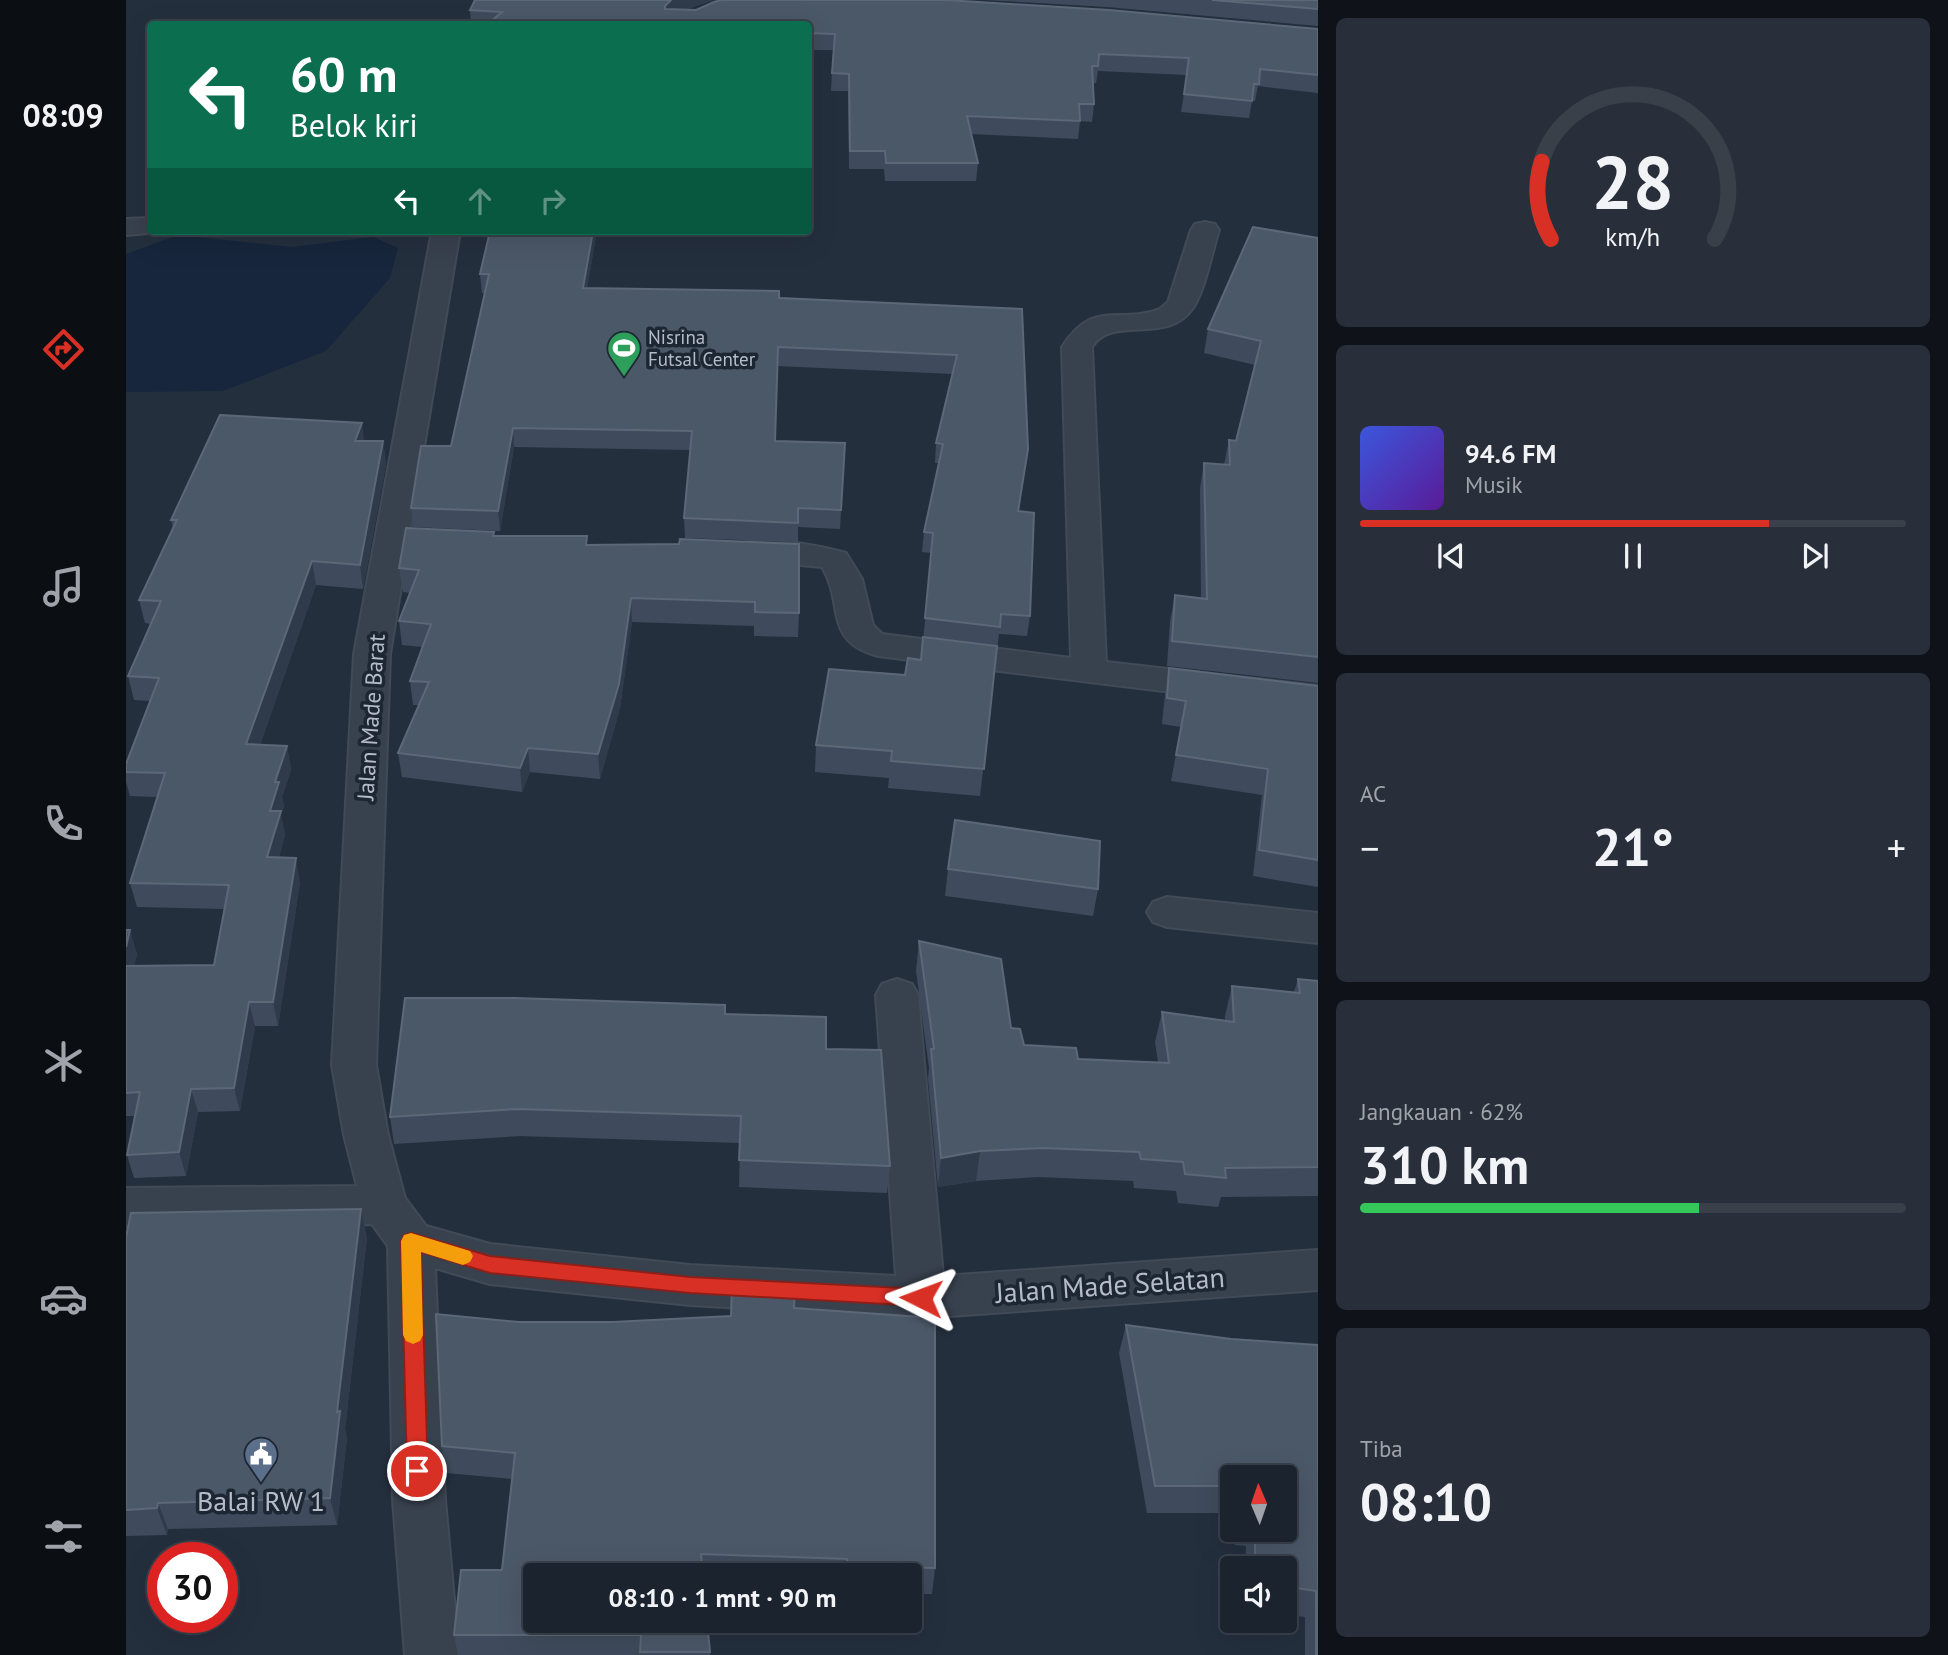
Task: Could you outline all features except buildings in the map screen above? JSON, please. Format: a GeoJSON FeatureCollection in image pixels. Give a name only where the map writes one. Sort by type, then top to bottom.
{"type":"FeatureCollection","features":[{"type":"Feature","properties":{"kind":"street"},"geometry":{"type":"LineString","coordinates":[[126,227],[147,226]]}},
{"type":"Feature","properties":{"kind":"street"},"geometry":{"type":"LineString","coordinates":[[1088,671],[1077,347],[1083,334],[1095,327],[1156,320],[1177,312],[1205,230]]}},
{"type":"Feature","properties":{"kind":"street","name":"Jalan Made Barat"},"geometry":{"type":"LineString","coordinates":[[432,1655],[424,1582],[398,1223],[366,1135],[354,1065],[372,654],[445,235]]}},
{"type":"Feature","properties":{"kind":"street"},"geometry":{"type":"LineString","coordinates":[[394,539],[489,543]]}},
{"type":"Feature","properties":{"kind":"street"},"geometry":{"type":"LineString","coordinates":[[719,551],[814,555],[834,560],[844,574],[855,622],[860,632],[869,642],[892,648],[1318,698]]}},
{"type":"Feature","properties":{"kind":"street"},"geometry":{"type":"LineString","coordinates":[[1167,912],[1318,928]]}},
{"type":"Feature","properties":{"kind":"street"},"geometry":{"type":"LineString","coordinates":[[897,995],[921,1298]]}},
{"type":"Feature","properties":{"kind":"street","name":"Jalan Made Selatan"},"geometry":{"type":"LineString","coordinates":[[126,1207],[398,1223],[490,1264],[690,1285],[921,1298],[1318,1270]]}},
{"type":"Feature","properties":{"kind":"water"},"geometry":{"type":"Polygon","coordinates":[[[178,235],[292,247],[373,237],[398,248],[390,278],[326,351],[223,391],[126,392],[126,254],[178,235]]]}},
{"type":"Feature","properties":{"kind":"slow traffic"},"geometry":{"type":"LineString","coordinates":[[413,1335],[411,1241],[463,1256]]}},
{"type":"Feature","properties":{"kind":"place","name":"Nisrina Futsal Center"},"geometry":{"type":"Point","coordinates":[624,378]}},
{"type":"Feature","properties":{"kind":"place","name":"Balai RW 1"},"geometry":{"type":"Point","coordinates":[261,1484]}},
{"type":"Feature","properties":{"kind":"route"},"geometry":{"type":"LineString","coordinates":[[417,1471],[411,1241],[490,1264],[690,1285],[921,1298]]}}]}
